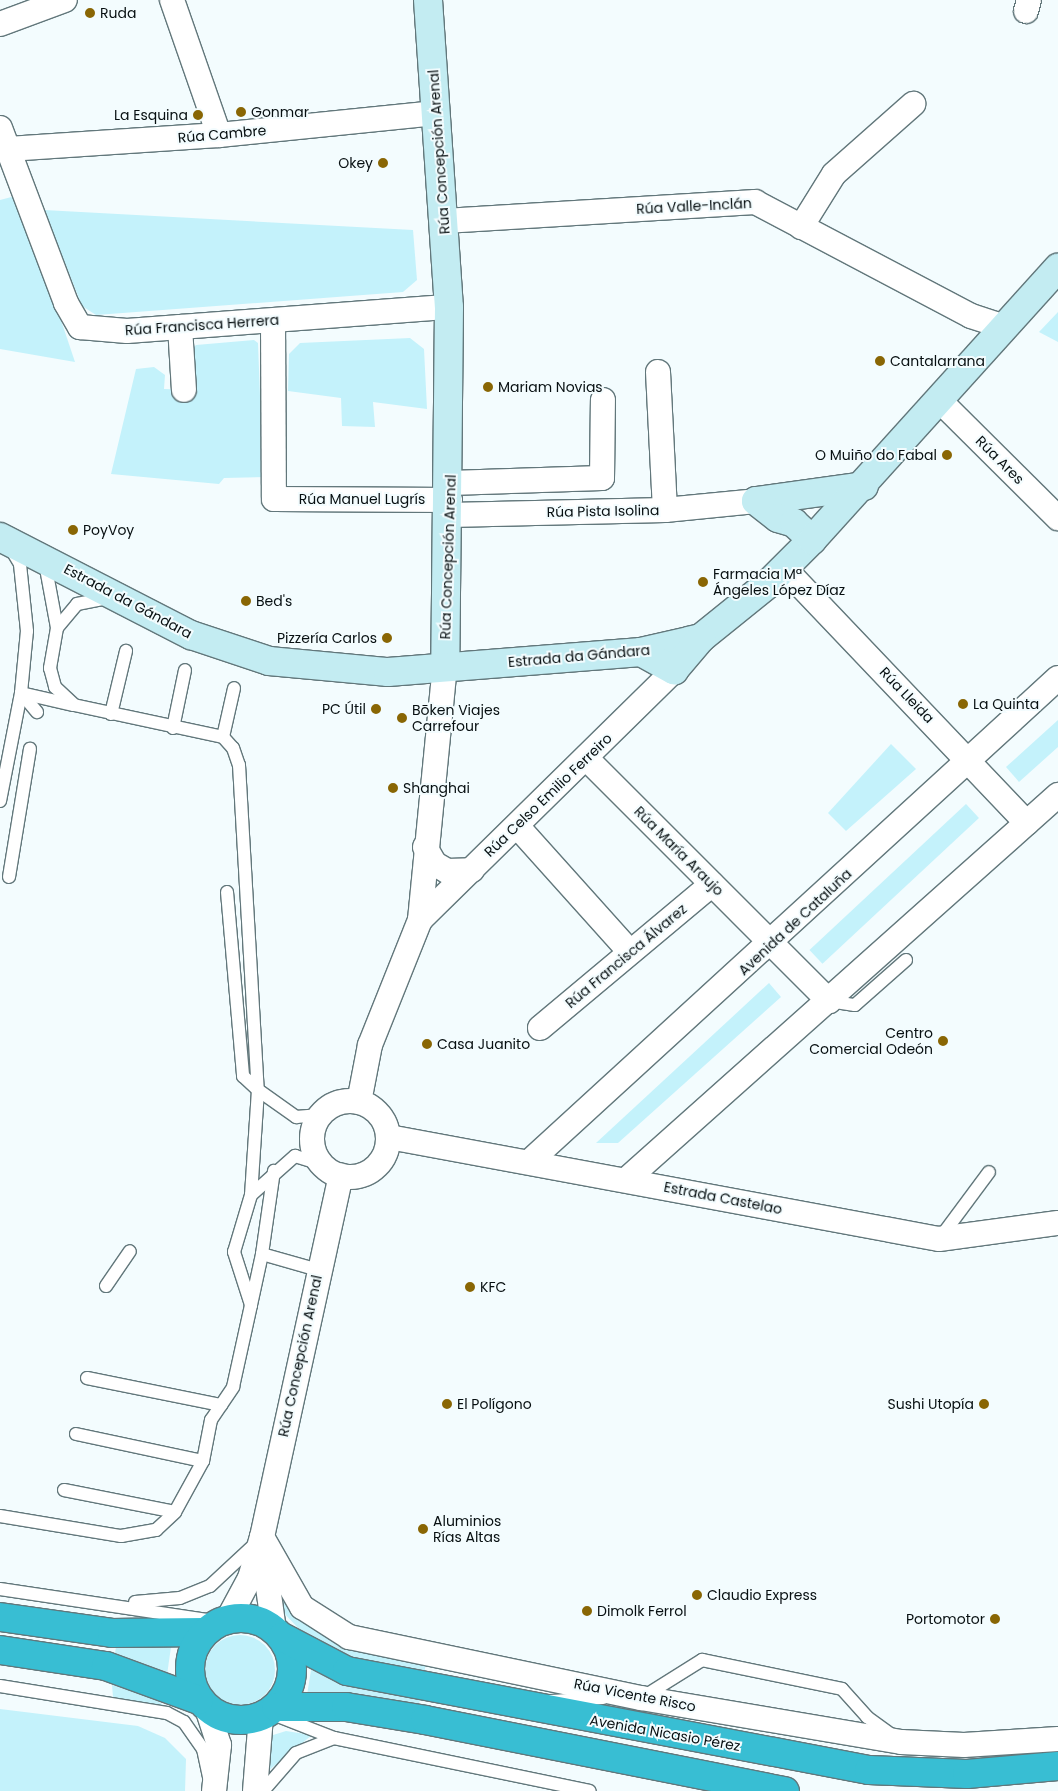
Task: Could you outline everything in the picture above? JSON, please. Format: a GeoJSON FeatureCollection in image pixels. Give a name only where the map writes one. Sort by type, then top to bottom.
{"type":"FeatureCollection","features":[{"type":"Feature","properties":{"kind":"highway"},"geometry":{"type":"LineString","coordinates":[[0,1617],[112,1633],[218,1624],[244,1618],[278,1633],[289,1650],[291,1680],[268,1712]]}},
{"type":"Feature","properties":{"kind":"highway"},"geometry":{"type":"LineString","coordinates":[[203,1704],[189,1672],[190,1658],[218,1624]]}},
{"type":"Feature","properties":{"kind":"highway","name":"Avenida Nicasio Pérez"},"geometry":{"type":"LineString","coordinates":[[278,1633],[347,1671],[525,1708],[869,1770],[967,1774],[1058,1766]]}},
{"type":"Feature","properties":{"kind":"highway"},"geometry":{"type":"LineString","coordinates":[[0,1650],[106,1666],[203,1704],[233,1720],[268,1712],[346,1707],[424,1720],[785,1791]]}},
{"type":"Feature","properties":{"kind":"street"},"geometry":{"type":"LineString","coordinates":[[0,24],[66,0]]}},
{"type":"Feature","properties":{"kind":"street"},"geometry":{"type":"LineString","coordinates":[[172,0],[219,135]]}},
{"type":"Feature","properties":{"kind":"street","name":"Rúa Concepción Arenal"},"geometry":{"type":"LineString","coordinates":[[359,1102],[370,1045],[420,920],[425,847],[444,667],[450,499],[449,307],[428,0]]}},
{"type":"Feature","properties":{"kind":"street"},"geometry":{"type":"LineString","coordinates":[[801,227],[834,174],[913,104]]}},
{"type":"Feature","properties":{"kind":"street","name":"Rúa Cambre"},"geometry":{"type":"LineString","coordinates":[[2,136],[219,135],[436,113]]}},
{"type":"Feature","properties":{"kind":"street","name":"Rúa Francisca Herrera"},"geometry":{"type":"LineString","coordinates":[[2,136],[66,303],[80,327],[127,331],[449,307]]}},
{"type":"Feature","properties":{"kind":"street","name":"Rúa Valle-Inclán"},"geometry":{"type":"LineString","coordinates":[[444,221],[755,202],[971,316],[1005,327]]}},
{"type":"Feature","properties":{"kind":"street","name":"Estrada da Gándara"},"geometry":{"type":"LineString","coordinates":[[3,539],[43,556],[191,636],[269,661],[340,671],[444,667],[641,652],[701,638],[784,568],[821,531],[941,402],[1058,268]]}},
{"type":"Feature","properties":{"kind":"street","name":"Rúa Manuel Lugrís"},"geometry":{"type":"LineString","coordinates":[[273,321],[274,499],[450,499]]}},
{"type":"Feature","properties":{"kind":"street"},"geometry":{"type":"LineString","coordinates":[[180,327],[184,390]]}},
{"type":"Feature","properties":{"kind":"street"},"geometry":{"type":"LineString","coordinates":[[658,372],[665,510]]}},
{"type":"Feature","properties":{"kind":"street"},"geometry":{"type":"LineString","coordinates":[[450,499],[602,478],[603,400]]}},
{"type":"Feature","properties":{"kind":"street","name":"Rúa Ares"},"geometry":{"type":"LineString","coordinates":[[941,402],[1058,518]]}},
{"type":"Feature","properties":{"kind":"street"},"geometry":{"type":"LineString","coordinates":[[756,500],[864,486]]}},
{"type":"Feature","properties":{"kind":"street"},"geometry":{"type":"LineString","coordinates":[[793,496],[821,531]]}},
{"type":"Feature","properties":{"kind":"street","name":"Rúa Pista Isolina"},"geometry":{"type":"LineString","coordinates":[[450,499],[665,510],[756,500]]}},
{"type":"Feature","properties":{"kind":"street"},"geometry":{"type":"LineString","coordinates":[[756,500],[778,518],[821,531]]}},
{"type":"Feature","properties":{"kind":"street"},"geometry":{"type":"LineString","coordinates":[[778,518],[784,568]]}},
{"type":"Feature","properties":{"kind":"street","name":"Rúa Lleida"},"geometry":{"type":"LineString","coordinates":[[784,568],[970,760],[1027,823]]}},
{"type":"Feature","properties":{"kind":"street"},"geometry":{"type":"LineString","coordinates":[[641,652],[674,670],[701,638]]}},
{"type":"Feature","properties":{"kind":"street","name":"Rúa Celso Emilio Ferreiro"},"geometry":{"type":"LineString","coordinates":[[420,920],[674,670]]}},
{"type":"Feature","properties":{"kind":"street","name":"Avenida de Cataluña"},"geometry":{"type":"LineString","coordinates":[[530,1162],[773,942],[1058,678]]}},
{"type":"Feature","properties":{"kind":"street","name":"Rúa María Araujo"},"geometry":{"type":"LineString","coordinates":[[586,758],[773,942],[829,1001]]}},
{"type":"Feature","properties":{"kind":"street"},"geometry":{"type":"LineString","coordinates":[[626,1180],[1058,795]]}},
{"type":"Feature","properties":{"kind":"street"},"geometry":{"type":"LineString","coordinates":[[517,826],[629,952]]}},
{"type":"Feature","properties":{"kind":"street"},"geometry":{"type":"LineString","coordinates":[[425,847],[435,864],[447,871],[472,870]]}},
{"type":"Feature","properties":{"kind":"street","name":"Rúa Francisca Álvarez"},"geometry":{"type":"LineString","coordinates":[[540,1028],[712,884]]}},
{"type":"Feature","properties":{"kind":"street"},"geometry":{"type":"LineString","coordinates":[[359,1102],[380,1116],[389,1137],[373,1169],[331,1170],[312,1135],[320,1115],[337,1103],[359,1102]]}},
{"type":"Feature","properties":{"kind":"street","name":"Estrada Castelao"},"geometry":{"type":"LineString","coordinates":[[389,1137],[939,1239],[1058,1223]]}},
{"type":"Feature","properties":{"kind":"street","name":"Rúa Concepción Arenal"},"geometry":{"type":"LineString","coordinates":[[262,1537],[318,1270],[331,1170]]}},
{"type":"Feature","properties":{"kind":"street"},"geometry":{"type":"LineString","coordinates":[[218,1624],[250,1578],[262,1537]]}},
{"type":"Feature","properties":{"kind":"street"},"geometry":{"type":"LineString","coordinates":[[262,1537],[278,1633]]}},
{"type":"Feature","properties":{"kind":"street","name":"Rúa Vicente Risco"},"geometry":{"type":"LineString","coordinates":[[262,1537],[302,1607],[349,1637],[641,1698],[901,1742],[964,1746],[1058,1740]]}},
{"type":"Feature","properties":{"kind":"street"},"geometry":{"type":"LineString","coordinates":[[203,1704],[219,1745],[213,1791]]}},
{"type":"Feature","properties":{"kind":"street"},"geometry":{"type":"LineString","coordinates":[[255,1791],[268,1712]]}},
{"type":"Feature","properties":{"kind":"lane"},"geometry":{"type":"LineString","coordinates":[[0,801],[5,747],[22,693],[27,630],[21,574],[3,539]]}},
{"type":"Feature","properties":{"kind":"lane"},"geometry":{"type":"LineString","coordinates":[[43,556],[52,584],[57,628],[50,668],[55,688],[74,706]]}},
{"type":"Feature","properties":{"kind":"lane"},"geometry":{"type":"LineString","coordinates":[[57,628],[77,604],[97,597],[122,600]]}},
{"type":"Feature","properties":{"kind":"lane"},"geometry":{"type":"LineString","coordinates":[[111,714],[126,651]]}},
{"type":"Feature","properties":{"kind":"lane"},"geometry":{"type":"LineString","coordinates":[[173,728],[185,670]]}},
{"type":"Feature","properties":{"kind":"lane"},"geometry":{"type":"LineString","coordinates":[[223,737],[234,688]]}},
{"type":"Feature","properties":{"kind":"lane"},"geometry":{"type":"LineString","coordinates":[[22,693],[173,728],[223,737],[233,748],[239,765],[258,1090],[251,1195],[234,1252],[251,1305]]}},
{"type":"Feature","properties":{"kind":"lane"},"geometry":{"type":"LineString","coordinates":[[22,693],[37,712]]}},
{"type":"Feature","properties":{"kind":"lane"},"geometry":{"type":"LineString","coordinates":[[9,877],[30,749]]}},
{"type":"Feature","properties":{"kind":"lane"},"geometry":{"type":"LineString","coordinates":[[227,892],[243,1076],[258,1090],[296,1117],[320,1115]]}},
{"type":"Feature","properties":{"kind":"lane"},"geometry":{"type":"LineString","coordinates":[[829,1001],[855,1005],[906,960]]}},
{"type":"Feature","properties":{"kind":"lane"},"geometry":{"type":"LineString","coordinates":[[251,1195],[274,1171],[295,1156],[331,1170]]}},
{"type":"Feature","properties":{"kind":"lane"},"geometry":{"type":"LineString","coordinates":[[0,1516],[121,1536],[156,1530],[176,1512],[202,1461],[211,1420],[233,1387],[262,1254],[274,1171]]}},
{"type":"Feature","properties":{"kind":"lane"},"geometry":{"type":"LineString","coordinates":[[939,1239],[989,1172]]}},
{"type":"Feature","properties":{"kind":"lane"},"geometry":{"type":"LineString","coordinates":[[106,1286],[130,1251]]}},
{"type":"Feature","properties":{"kind":"lane"},"geometry":{"type":"LineString","coordinates":[[262,1254],[318,1270]]}},
{"type":"Feature","properties":{"kind":"lane"},"geometry":{"type":"LineString","coordinates":[[87,1378],[221,1405]]}},
{"type":"Feature","properties":{"kind":"lane"},"geometry":{"type":"LineString","coordinates":[[76,1434],[202,1461]]}},
{"type":"Feature","properties":{"kind":"lane"},"geometry":{"type":"LineString","coordinates":[[64,1490],[176,1512]]}},
{"type":"Feature","properties":{"kind":"lane"},"geometry":{"type":"LineString","coordinates":[[116,1603],[180,1598],[210,1586],[262,1537]]}},
{"type":"Feature","properties":{"kind":"lane"},"geometry":{"type":"LineString","coordinates":[[0,1589],[116,1603],[218,1624]]}},
{"type":"Feature","properties":{"kind":"lane"},"geometry":{"type":"LineString","coordinates":[[0,1662],[41,1656]]}},
{"type":"Feature","properties":{"kind":"lane"},"geometry":{"type":"LineString","coordinates":[[525,1708],[558,1699],[641,1698],[702,1660],[842,1689],[867,1717],[901,1742]]}},
{"type":"Feature","properties":{"kind":"lane"},"geometry":{"type":"LineString","coordinates":[[0,1686],[166,1713],[184,1722],[203,1749],[213,1791]]}},
{"type":"Feature","properties":{"kind":"lane"},"geometry":{"type":"LineString","coordinates":[[268,1712],[334,1738],[590,1791]]}},
{"type":"Feature","properties":{"kind":"lane"},"geometry":{"type":"LineString","coordinates":[[263,1791],[296,1754],[334,1738]]}},
{"type":"Feature","properties":{"kind":"shaded area"},"geometry":{"type":"Polygon","coordinates":[[[19,195],[75,362],[0,349],[0,200],[19,195]]]}},
{"type":"Feature","properties":{"kind":"shaded area"},"geometry":{"type":"Polygon","coordinates":[[[44,210],[413,230],[417,280],[403,292],[96,315],[82,306],[44,210]]]}},
{"type":"Feature","properties":{"kind":"shaded area"},"geometry":{"type":"Polygon","coordinates":[[[1058,312],[1058,342],[1039,332],[1058,312]]]}},
{"type":"Feature","properties":{"kind":"shaded area"},"geometry":{"type":"Polygon","coordinates":[[[410,338],[424,349],[427,409],[373,402],[375,427],[342,426],[341,398],[288,391],[289,354],[300,343],[410,338]]]}},
{"type":"Feature","properties":{"kind":"shaded area"},"geometry":{"type":"Polygon","coordinates":[[[254,340],[258,343],[260,396],[266,397],[267,477],[224,478],[219,484],[111,474],[136,369],[154,367],[165,375],[164,389],[191,390],[192,349],[196,345],[254,340]]]}},
{"type":"Feature","properties":{"kind":"shaded area"},"geometry":{"type":"Polygon","coordinates":[[[1058,720],[1058,747],[1019,782],[1006,767],[1058,720]]]}},
{"type":"Feature","properties":{"kind":"shaded area"},"geometry":{"type":"Polygon","coordinates":[[[891,744],[916,769],[846,831],[828,813],[891,744]]]}},
{"type":"Feature","properties":{"kind":"shaded area"},"geometry":{"type":"Polygon","coordinates":[[[966,804],[979,818],[822,964],[809,950],[966,804]]]}},
{"type":"Feature","properties":{"kind":"shaded area"},"geometry":{"type":"Polygon","coordinates":[[[769,983],[781,997],[618,1143],[596,1143],[769,983]]]}},
{"type":"Feature","properties":{"kind":"shaded area"},"geometry":{"type":"Polygon","coordinates":[[[274,1570],[294,1603],[426,1661],[424,1676],[341,1654],[299,1629],[282,1611],[274,1570]]]}},
{"type":"Feature","properties":{"kind":"shaded area"},"geometry":{"type":"Polygon","coordinates":[[[247,1635],[260,1641],[269,1650],[273,1656],[275,1670],[273,1684],[265,1695],[254,1703],[233,1705],[226,1703],[215,1695],[207,1684],[205,1663],[207,1656],[215,1645],[226,1637],[247,1635]]]}},
{"type":"Feature","properties":{"kind":"shaded area"},"geometry":{"type":"Polygon","coordinates":[[[116,1647],[171,1647],[167,1675],[115,1653],[116,1647]]]}},
{"type":"Feature","properties":{"kind":"shaded area"},"geometry":{"type":"Polygon","coordinates":[[[311,1670],[420,1700],[417,1711],[307,1695],[311,1670]]]}},
{"type":"Feature","properties":{"kind":"shaded area"},"geometry":{"type":"Polygon","coordinates":[[[112,1685],[147,1694],[168,1708],[113,1697],[112,1685]]]}},
{"type":"Feature","properties":{"kind":"shaded area"},"geometry":{"type":"Polygon","coordinates":[[[0,1709],[138,1726],[165,1738],[186,1759],[185,1791],[0,1791],[0,1709]]]}},
{"type":"Feature","properties":{"kind":"shaded area"},"geometry":{"type":"Polygon","coordinates":[[[286,1731],[312,1735],[268,1771],[270,1736],[286,1731]]]}},
{"type":"Feature","properties":{"kind":"place","name":"Ruda"},"geometry":{"type":"Point","coordinates":[90,13]}},
{"type":"Feature","properties":{"kind":"place","name":"Gonmar"},"geometry":{"type":"Point","coordinates":[241,112]}},
{"type":"Feature","properties":{"kind":"place","name":"La Esquina"},"geometry":{"type":"Point","coordinates":[198,115]}},
{"type":"Feature","properties":{"kind":"place","name":"Okey"},"geometry":{"type":"Point","coordinates":[383,163]}},
{"type":"Feature","properties":{"kind":"place","name":"Cantalarrana"},"geometry":{"type":"Point","coordinates":[880,361]}},
{"type":"Feature","properties":{"kind":"place","name":"Mariam Novias"},"geometry":{"type":"Point","coordinates":[488,387]}},
{"type":"Feature","properties":{"kind":"place","name":"O Muiño do Fabal"},"geometry":{"type":"Point","coordinates":[947,455]}},
{"type":"Feature","properties":{"kind":"place","name":"PoyVoy"},"geometry":{"type":"Point","coordinates":[73,530]}},
{"type":"Feature","properties":{"kind":"place","name":"Farmacia Mª Ángeles López Díaz"},"geometry":{"type":"Point","coordinates":[703,582]}},
{"type":"Feature","properties":{"kind":"place","name":"Bed's"},"geometry":{"type":"Point","coordinates":[246,601]}},
{"type":"Feature","properties":{"kind":"place","name":"Pizzería Carlos"},"geometry":{"type":"Point","coordinates":[387,638]}},
{"type":"Feature","properties":{"kind":"place","name":"La Quinta"},"geometry":{"type":"Point","coordinates":[963,704]}},
{"type":"Feature","properties":{"kind":"place","name":"PC Útil"},"geometry":{"type":"Point","coordinates":[376,709]}},
{"type":"Feature","properties":{"kind":"place","name":"Bōken Viajes Carrefour"},"geometry":{"type":"Point","coordinates":[402,718]}},
{"type":"Feature","properties":{"kind":"place","name":"Shanghai"},"geometry":{"type":"Point","coordinates":[393,788]}},
{"type":"Feature","properties":{"kind":"place","name":"Centro Comercial Odeón"},"geometry":{"type":"Point","coordinates":[943,1041]}},
{"type":"Feature","properties":{"kind":"place","name":"Casa Juanito"},"geometry":{"type":"Point","coordinates":[427,1044]}},
{"type":"Feature","properties":{"kind":"place","name":"KFC"},"geometry":{"type":"Point","coordinates":[470,1287]}},
{"type":"Feature","properties":{"kind":"place","name":"El Polígono"},"geometry":{"type":"Point","coordinates":[447,1404]}},
{"type":"Feature","properties":{"kind":"place","name":"Sushi Utopía"},"geometry":{"type":"Point","coordinates":[984,1404]}},
{"type":"Feature","properties":{"kind":"place","name":"Aluminios Rías Altas"},"geometry":{"type":"Point","coordinates":[423,1529]}},
{"type":"Feature","properties":{"kind":"place","name":"Claudio Express"},"geometry":{"type":"Point","coordinates":[697,1595]}},
{"type":"Feature","properties":{"kind":"place","name":"Dimolk Ferrol"},"geometry":{"type":"Point","coordinates":[587,1611]}},
{"type":"Feature","properties":{"kind":"place","name":"Portomotor"},"geometry":{"type":"Point","coordinates":[995,1619]}}]}
